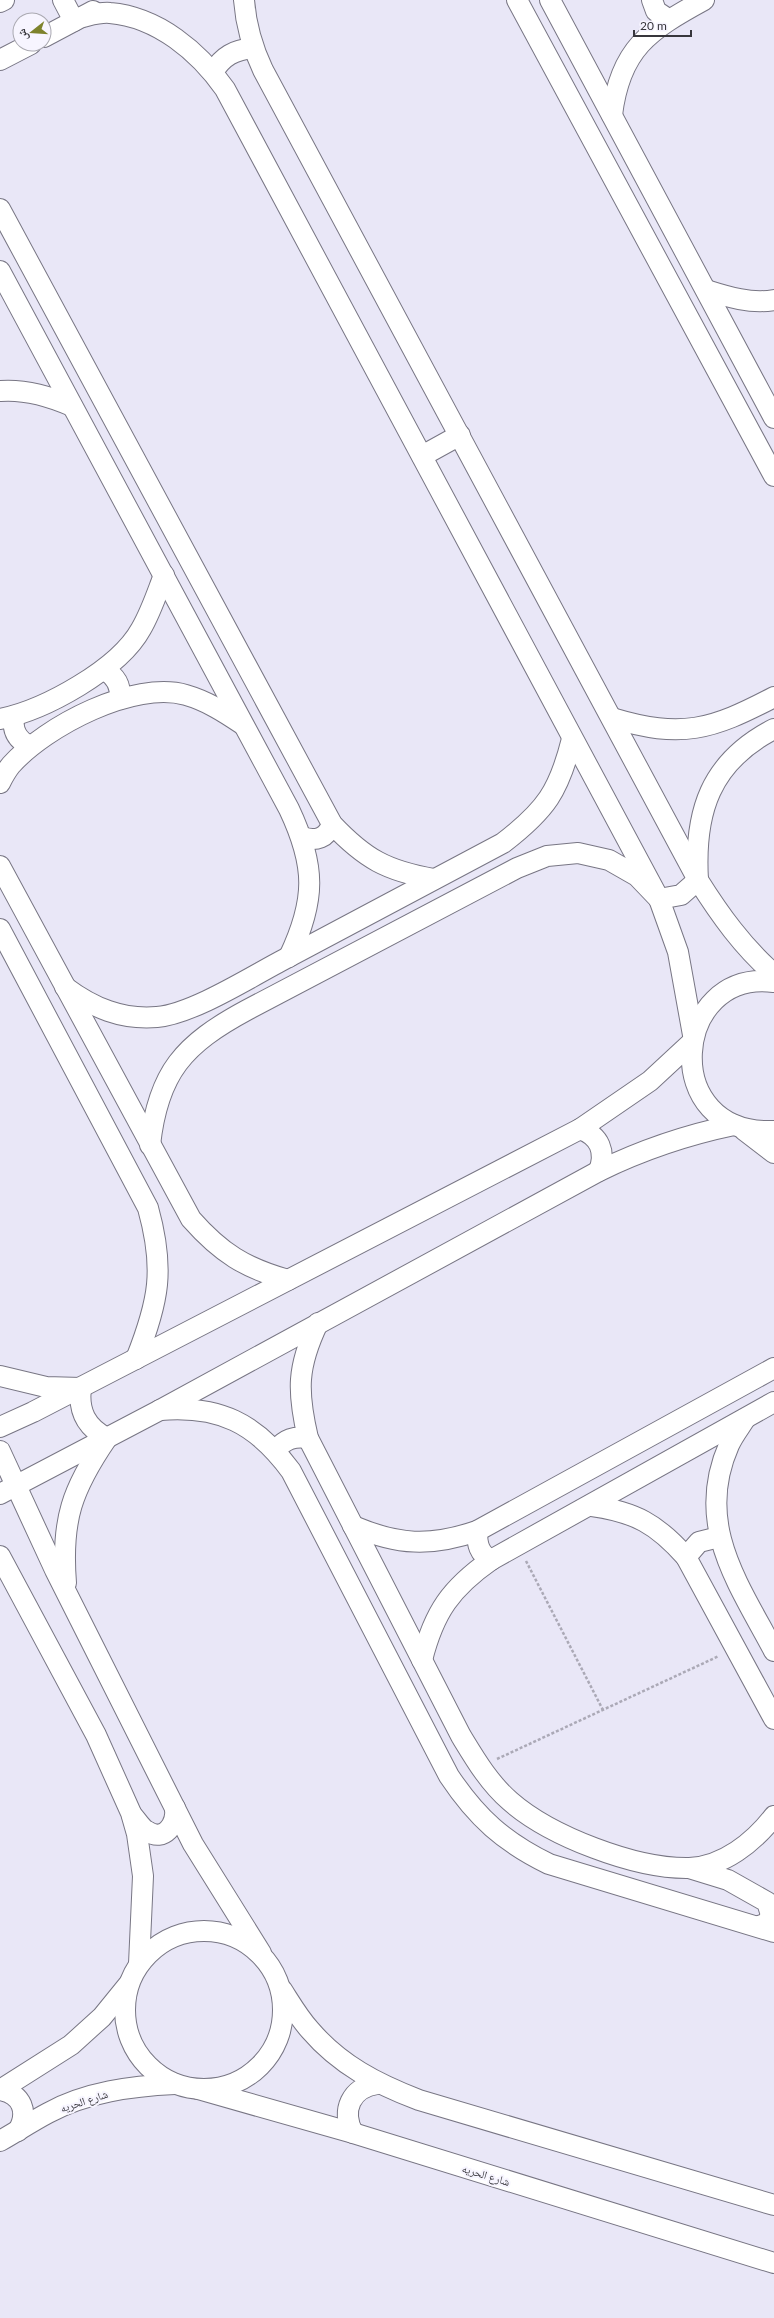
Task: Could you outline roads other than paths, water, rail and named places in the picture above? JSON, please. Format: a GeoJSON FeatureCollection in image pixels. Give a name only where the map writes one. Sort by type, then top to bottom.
{"type":"FeatureCollection","features":[{"type":"Feature","properties":{"kind":"street"},"geometry":{"type":"LineString","coordinates":[[0,2],[4,0]]}},
{"type":"Feature","properties":{"kind":"street"},"geometry":{"type":"LineString","coordinates":[[63,0],[78,19]]}},
{"type":"Feature","properties":{"kind":"street"},"geometry":{"type":"LineString","coordinates":[[52,33],[114,0]]}},
{"type":"Feature","properties":{"kind":"street"},"geometry":{"type":"LineString","coordinates":[[244,0],[246,20],[253,48],[698,880],[736,936],[774,974]]}},
{"type":"Feature","properties":{"kind":"street"},"geometry":{"type":"LineString","coordinates":[[517,0],[774,476]]}},
{"type":"Feature","properties":{"kind":"street"},"geometry":{"type":"LineString","coordinates":[[550,0],[774,418]]}},
{"type":"Feature","properties":{"kind":"street"},"geometry":{"type":"LineString","coordinates":[[652,0],[656,11],[668,19]]}},
{"type":"Feature","properties":{"kind":"street"},"geometry":{"type":"LineString","coordinates":[[612,116],[615,93],[623,71],[634,51],[649,33],[668,19],[704,0]]}},
{"type":"Feature","properties":{"kind":"street"},"geometry":{"type":"LineString","coordinates":[[78,19],[109,13],[139,20],[166,32],[191,50],[213,72],[225,89],[659,899],[678,952],[692,1039],[691,1062],[695,1082],[704,1100],[717,1114],[737,1126],[774,1153]]}},
{"type":"Feature","properties":{"kind":"street"},"geometry":{"type":"LineString","coordinates":[[213,72],[220,62],[230,54],[241,49],[253,48]]}},
{"type":"Feature","properties":{"kind":"street"},"geometry":{"type":"LineString","coordinates":[[2,60],[16,52]]}},
{"type":"Feature","properties":{"kind":"street"},"geometry":{"type":"LineString","coordinates":[[0,209],[332,824],[352,845],[377,862],[405,874],[434,880]]}},
{"type":"Feature","properties":{"kind":"street"},"geometry":{"type":"LineString","coordinates":[[0,271],[164,575],[302,837],[309,868],[309,899],[302,929],[289,957]]}},
{"type":"Feature","properties":{"kind":"street"},"geometry":{"type":"LineString","coordinates":[[676,296],[704,286],[726,297],[748,301],[774,300]]}},
{"type":"Feature","properties":{"kind":"street"},"geometry":{"type":"LineString","coordinates":[[0,391],[29,392],[51,397],[72,406]]}},
{"type":"Feature","properties":{"kind":"street"},"geometry":{"type":"LineString","coordinates":[[422,456],[460,435]]}},
{"type":"Feature","properties":{"kind":"street"},"geometry":{"type":"LineString","coordinates":[[30,746],[23,743],[7,718],[45,703],[104,670],[124,652],[141,630],[164,575]]}},
{"type":"Feature","properties":{"kind":"street"},"geometry":{"type":"LineString","coordinates":[[104,670],[110,673],[119,685],[120,699]]}},
{"type":"Feature","properties":{"kind":"street"},"geometry":{"type":"LineString","coordinates":[[0,783],[10,766],[30,746],[89,712],[120,699],[152,692],[185,694],[216,706],[244,725]]}},
{"type":"Feature","properties":{"kind":"street"},"geometry":{"type":"LineString","coordinates":[[612,718],[639,726],[666,730],[693,729],[720,723],[774,697]]}},
{"type":"Feature","properties":{"kind":"street"},"geometry":{"type":"LineString","coordinates":[[739,715],[735,725],[738,735],[752,742]]}},
{"type":"Feature","properties":{"kind":"street"},"geometry":{"type":"LineString","coordinates":[[698,880],[697,852],[699,825],[707,799],[720,775],[737,755],[752,742],[774,729]]}},
{"type":"Feature","properties":{"kind":"street"},"geometry":{"type":"LineString","coordinates":[[65,987],[85,1002],[109,1012],[133,1017],[158,1017],[183,1011],[235,986],[503,843],[528,824],[549,799],[564,770],[572,739]]}},
{"type":"Feature","properties":{"kind":"street"},"geometry":{"type":"LineString","coordinates":[[302,837],[314,840],[320,838],[330,830],[332,824]]}},
{"type":"Feature","properties":{"kind":"street"},"geometry":{"type":"LineString","coordinates":[[503,843],[513,849],[518,862],[517,868]]}},
{"type":"Feature","properties":{"kind":"street"},"geometry":{"type":"LineString","coordinates":[[150,1145],[153,1116],[162,1088],[177,1063],[197,1041],[220,1024],[517,868],[547,856],[578,853],[609,860],[637,876],[659,899]]}},
{"type":"Feature","properties":{"kind":"street"},"geometry":{"type":"LineString","coordinates":[[0,866],[176,1194],[192,1219],[211,1241],[228,1254],[260,1272],[288,1280]]}},
{"type":"Feature","properties":{"kind":"street"},"geometry":{"type":"LineString","coordinates":[[659,899],[681,895],[698,880]]}},
{"type":"Feature","properties":{"kind":"street"},"geometry":{"type":"LineString","coordinates":[[0,929],[148,1208],[156,1238],[159,1269],[157,1299],[148,1329],[136,1359]]}},
{"type":"Feature","properties":{"kind":"street"},"geometry":{"type":"LineString","coordinates":[[0,1427],[22,1418],[580,1129],[650,1081],[692,1039],[701,1018],[709,1007],[728,990],[746,983],[774,982]]}},
{"type":"Feature","properties":{"kind":"street"},"geometry":{"type":"LineString","coordinates":[[235,986],[236,1000],[247,1010]]}},
{"type":"Feature","properties":{"kind":"street"},"geometry":{"type":"LineString","coordinates":[[9,1490],[160,1410],[599,1171],[651,1148],[685,1137],[737,1126],[759,1132],[774,1131]]}},
{"type":"Feature","properties":{"kind":"street"},"geometry":{"type":"LineString","coordinates":[[580,1129],[588,1132],[600,1145],[602,1163],[599,1171]]}},
{"type":"Feature","properties":{"kind":"street"},"geometry":{"type":"LineString","coordinates":[[148,1208],[155,1209],[168,1205],[176,1194]]}},
{"type":"Feature","properties":{"kind":"street"},"geometry":{"type":"LineString","coordinates":[[160,1410],[186,1408],[211,1411],[236,1420],[257,1433],[276,1450],[300,1487],[445,1770],[464,1799],[482,1819],[502,1837],[525,1852],[549,1864],[766,1929],[767,1923],[772,1915],[767,1902],[728,1880],[689,1868],[656,1864],[624,1857],[561,1834],[529,1816],[509,1801],[480,1767],[461,1736],[308,1438],[301,1408],[300,1379],[306,1350],[318,1323]]}},
{"type":"Feature","properties":{"kind":"street"},"geometry":{"type":"LineString","coordinates":[[353,1526],[376,1536],[401,1542],[421,1543],[452,1539],[476,1531],[773,1370]]}},
{"type":"Feature","properties":{"kind":"street"},"geometry":{"type":"LineString","coordinates":[[0,1376],[46,1387],[80,1388]]}},
{"type":"Feature","properties":{"kind":"street"},"geometry":{"type":"LineString","coordinates":[[80,1388],[79,1400],[82,1412],[88,1424],[96,1432],[107,1438]]}},
{"type":"Feature","properties":{"kind":"street"},"geometry":{"type":"LineString","coordinates":[[422,1660],[428,1635],[446,1602],[453,1592],[471,1574],[491,1560],[592,1506],[774,1402]]}},
{"type":"Feature","properties":{"kind":"street"},"geometry":{"type":"LineString","coordinates":[[746,1417],[729,1444],[719,1474],[716,1505],[719,1537],[732,1574],[774,1652]]}},
{"type":"Feature","properties":{"kind":"street"},"geometry":{"type":"LineString","coordinates":[[276,1450],[282,1443],[290,1439],[299,1437],[308,1438]]}},
{"type":"Feature","properties":{"kind":"street"},"geometry":{"type":"LineString","coordinates":[[67,1593],[64,1559],[65,1530],[74,1497],[87,1467],[107,1438]]}},
{"type":"Feature","properties":{"kind":"street"},"geometry":{"type":"LineString","coordinates":[[0,1452],[9,1490],[67,1593],[175,1808],[214,1879],[274,1971],[282,1990],[309,2030],[328,2049],[377,2084],[419,2100],[774,2205]]}},
{"type":"Feature","properties":{"kind":"street"},"geometry":{"type":"LineString","coordinates":[[592,1506],[619,1510],[645,1520],[667,1536],[686,1557],[774,1719]]}},
{"type":"Feature","properties":{"kind":"street"},"geometry":{"type":"LineString","coordinates":[[476,1531],[478,1546],[481,1552],[491,1560]]}},
{"type":"Feature","properties":{"kind":"street"},"geometry":{"type":"LineString","coordinates":[[686,1557],[699,1542],[708,1538],[719,1537]]}},
{"type":"Feature","properties":{"kind":"street"},"geometry":{"type":"LineString","coordinates":[[0,1556],[96,1735],[131,1813],[137,1834],[143,1876],[138,1964]]}},
{"type":"Feature","properties":{"kind":"street"},"geometry":{"type":"LineString","coordinates":[[131,1813],[147,1832],[159,1834],[166,1832],[174,1823],[175,1808]]}},
{"type":"Feature","properties":{"kind":"street"},"geometry":{"type":"LineString","coordinates":[[689,1868],[716,1862],[740,1850],[761,1833],[774,1816]]}},
{"type":"Feature","properties":{"kind":"street"},"geometry":{"type":"LineString","coordinates":[[0,2090],[71,2045],[102,2017],[128,1985],[138,1964],[155,1947],[175,1935],[197,1930],[220,1931],[242,1939],[261,1953]]}},
{"type":"Feature","properties":{"kind":"street"},"geometry":{"type":"LineString","coordinates":[[128,1985],[125,2009],[127,2027],[138,2054],[154,2072],[175,2084],[198,2089],[220,2088],[240,2081],[258,2069],[271,2053],[280,2033],[284,2012],[282,1990]]}},
{"type":"Feature","properties":{"kind":"street","name":"شارع الحريه"},"geometry":{"type":"LineString","coordinates":[[0,2141],[48,2113],[80,2100],[138,2086],[175,2084]]}},
{"type":"Feature","properties":{"kind":"street"},"geometry":{"type":"LineString","coordinates":[[354,2133],[347,2115],[352,2097],[368,2085],[377,2084]]}},
{"type":"Feature","properties":{"kind":"street","name":"شارع الحريه"},"geometry":{"type":"LineString","coordinates":[[198,2089],[354,2133],[772,2264]]}},
{"type":"Feature","properties":{"kind":"street"},"geometry":{"type":"LineString","coordinates":[[0,2090],[13,2094],[22,2105],[23,2123],[18,2131]]}}]}
